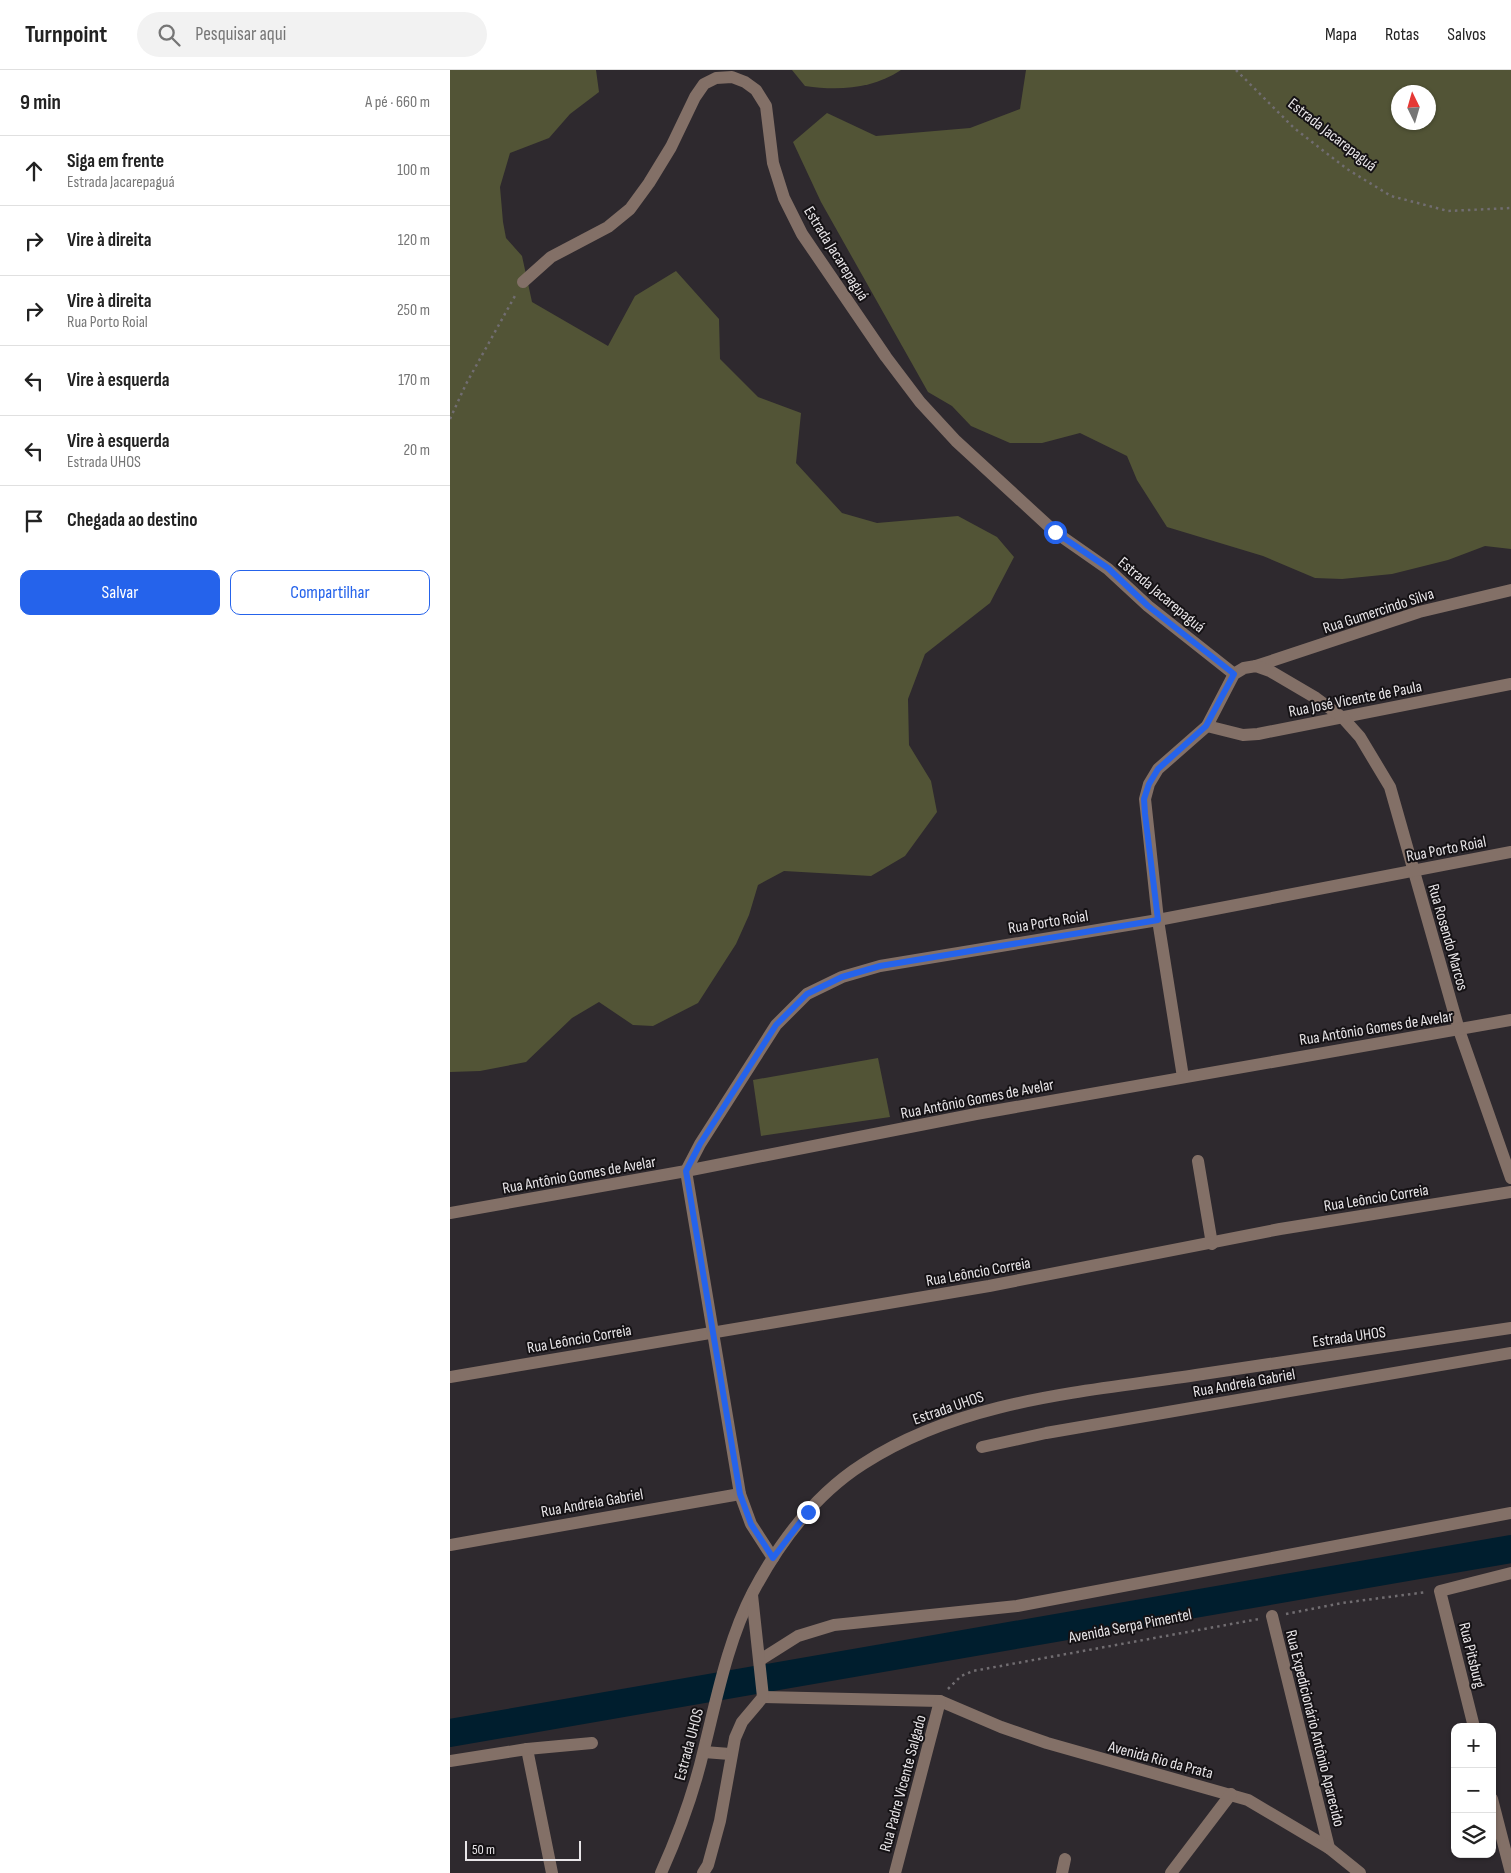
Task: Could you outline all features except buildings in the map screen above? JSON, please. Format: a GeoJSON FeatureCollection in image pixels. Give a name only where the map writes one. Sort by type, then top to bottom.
{"type":"FeatureCollection","features":[{"type":"Feature","properties":{"kind":"street","name":"Estrada Jacarepaguá"},"geometry":{"type":"LineString","coordinates":[[523,282],[551,257],[608,227],[630,209],[649,183],[671,147],[695,97],[704,84],[716,78],[724,77],[732,77],[745,82],[756,90],[766,106],[773,163],[784,198],[802,234],[886,357],[920,402],[956,441],[1055,532],[1108,568],[1148,606],[1234,674]]}},
{"type":"Feature","properties":{"kind":"street","name":"Rua Gumercindo Silva"},"geometry":{"type":"LineString","coordinates":[[1256,666],[1419,612],[1511,590]]}},
{"type":"Feature","properties":{"kind":"street"},"geometry":{"type":"LineString","coordinates":[[1183,1077],[1158,920],[1144,799],[1149,784],[1158,769],[1206,726],[1234,674],[1244,668],[1256,666]]}},
{"type":"Feature","properties":{"kind":"street","name":"Rua Rosendo Marcos"},"geometry":{"type":"LineString","coordinates":[[1256,666],[1270,671],[1316,698],[1343,718],[1365,745],[1390,787],[1460,1030],[1511,1178]]}},
{"type":"Feature","properties":{"kind":"street","name":"Rua José Vicente de Paula"},"geometry":{"type":"LineString","coordinates":[[1206,726],[1243,735],[1343,718],[1511,684]]}},
{"type":"Feature","properties":{"kind":"street","name":"Rua Porto Roial"},"geometry":{"type":"LineString","coordinates":[[686,1171],[700,1144],[776,1025],[807,994],[842,977],[880,966],[1158,920],[1511,852]]}},
{"type":"Feature","properties":{"kind":"street","name":"Rua Antônio Gomes de Avelar"},"geometry":{"type":"LineString","coordinates":[[450,1213],[686,1171],[976,1114],[1511,1020]]}},
{"type":"Feature","properties":{"kind":"street"},"geometry":{"type":"LineString","coordinates":[[1198,1160],[1212,1244]]}},
{"type":"Feature","properties":{"kind":"street"},"geometry":{"type":"LineString","coordinates":[[686,1171],[740,1494],[751,1524],[773,1558]]}},
{"type":"Feature","properties":{"kind":"street","name":"Rua Leôncio Correia"},"geometry":{"type":"LineString","coordinates":[[450,1377],[989,1286],[1212,1244],[1280,1229],[1511,1192]]}},
{"type":"Feature","properties":{"kind":"street","name":"Estrada UHOS"},"geometry":{"type":"LineString","coordinates":[[662,1873],[682,1824],[704,1752],[728,1658],[752,1593],[773,1558],[825,1492],[863,1464],[918,1434],[989,1409],[1078,1392],[1511,1328]]}},
{"type":"Feature","properties":{"kind":"street","name":"Rua Andreia Gabriel"},"geometry":{"type":"LineString","coordinates":[[982,1447],[1046,1432],[1511,1353]]}},
{"type":"Feature","properties":{"kind":"street","name":"Rua Andreia Gabriel"},"geometry":{"type":"LineString","coordinates":[[450,1545],[740,1494]]}},
{"type":"Feature","properties":{"kind":"street"},"geometry":{"type":"LineString","coordinates":[[761,1662],[798,1636],[834,1625],[1017,1606],[1511,1514]]}},
{"type":"Feature","properties":{"kind":"street"},"geometry":{"type":"LineString","coordinates":[[1440,1590],[1511,1573]]}},
{"type":"Feature","properties":{"kind":"street","name":"Rua Pitsburg"},"geometry":{"type":"LineString","coordinates":[[1440,1590],[1473,1723]]}},
{"type":"Feature","properties":{"kind":"street"},"geometry":{"type":"LineString","coordinates":[[703,1873],[708,1865],[720,1820],[730,1754],[742,1722],[763,1694],[752,1593]]}},
{"type":"Feature","properties":{"kind":"street","name":"Rua Expedicionário Antônio Aparecido"},"geometry":{"type":"LineString","coordinates":[[1272,1616],[1329,1848]]}},
{"type":"Feature","properties":{"kind":"street"},"geometry":{"type":"LineString","coordinates":[[763,1694],[940,1700]]}},
{"type":"Feature","properties":{"kind":"street","name":"Avenida Rio da Prata"},"geometry":{"type":"LineString","coordinates":[[940,1700],[1001,1727],[1047,1743],[1248,1800],[1329,1848],[1360,1873]]}},
{"type":"Feature","properties":{"kind":"street","name":"Rua Padre Vicente Salgado"},"geometry":{"type":"LineString","coordinates":[[895,1873],[940,1700]]}},
{"type":"Feature","properties":{"kind":"street"},"geometry":{"type":"LineString","coordinates":[[450,1761],[527,1749],[592,1743]]}},
{"type":"Feature","properties":{"kind":"street"},"geometry":{"type":"LineString","coordinates":[[527,1749],[552,1873]]}},
{"type":"Feature","properties":{"kind":"street"},"geometry":{"type":"LineString","coordinates":[[704,1752],[730,1754]]}},
{"type":"Feature","properties":{"kind":"street"},"geometry":{"type":"LineString","coordinates":[[1171,1873],[1231,1794]]}},
{"type":"Feature","properties":{"kind":"street"},"geometry":{"type":"LineString","coordinates":[[1495,1813],[1510,1873]]}},
{"type":"Feature","properties":{"kind":"street"},"geometry":{"type":"LineString","coordinates":[[1062,1873],[1065,1859]]}},
{"type":"Feature","properties":{"kind":"path","name":"Estrada Jacarepaguá"},"geometry":{"type":"LineString","coordinates":[[1236,70],[1294,128],[1347,169],[1391,196],[1448,211],[1511,208]]}},
{"type":"Feature","properties":{"kind":"path"},"geometry":{"type":"LineString","coordinates":[[450,419],[466,384],[523,282]]}},
{"type":"Feature","properties":{"kind":"path","name":"Avenida Serpa Pimentel"},"geometry":{"type":"LineString","coordinates":[[940,1700],[951,1685],[961,1676],[973,1671],[1342,1603],[1440,1590]]}},
{"type":"Feature","properties":{"kind":"green space"},"geometry":{"type":"Polygon","coordinates":[[[450,70],[596,70],[599,92],[570,114],[549,138],[510,153],[500,187],[506,238],[522,256],[532,302],[608,346],[635,296],[676,271],[719,319],[720,359],[758,397],[801,413],[796,463],[842,513],[877,523],[958,516],[997,537],[1014,557],[990,603],[925,654],[908,699],[909,745],[931,781],[937,812],[905,856],[871,876],[784,871],[758,885],[749,915],[736,944],[698,1003],[653,1026],[633,1025],[599,1002],[572,1018],[526,1062],[480,1071],[450,1072],[450,70]]]}},
{"type":"Feature","properties":{"kind":"green space"},"geometry":{"type":"Polygon","coordinates":[[[792,70],[901,70],[867,85],[843,88],[818,88],[805,86],[792,70]]]}},
{"type":"Feature","properties":{"kind":"green space"},"geometry":{"type":"Polygon","coordinates":[[[1026,70],[1511,70],[1511,549],[1485,546],[1448,560],[1392,574],[1342,579],[1315,578],[1263,556],[1167,527],[1137,480],[1127,456],[1080,433],[1042,443],[1010,443],[971,426],[952,406],[928,392],[821,202],[793,142],[827,113],[876,136],[970,128],[1020,109],[1026,70]]]}},
{"type":"Feature","properties":{"kind":"green space"},"geometry":{"type":"Polygon","coordinates":[[[878,1058],[890,1117],[761,1136],[753,1080],[878,1058]]]}},
{"type":"Feature","properties":{"kind":"waterway"},"geometry":{"type":"LineString","coordinates":[[450,1733],[1511,1549]]}},
{"type":"Feature","properties":{"kind":"route"},"geometry":{"type":"LineString","coordinates":[[808,1512],[773,1558],[751,1524],[740,1494],[686,1171],[700,1144],[776,1025],[807,994],[842,977],[880,966],[1158,920],[1144,799],[1149,784],[1158,769],[1206,726],[1234,674],[1148,606],[1108,568],[1055,532]]}}]}
